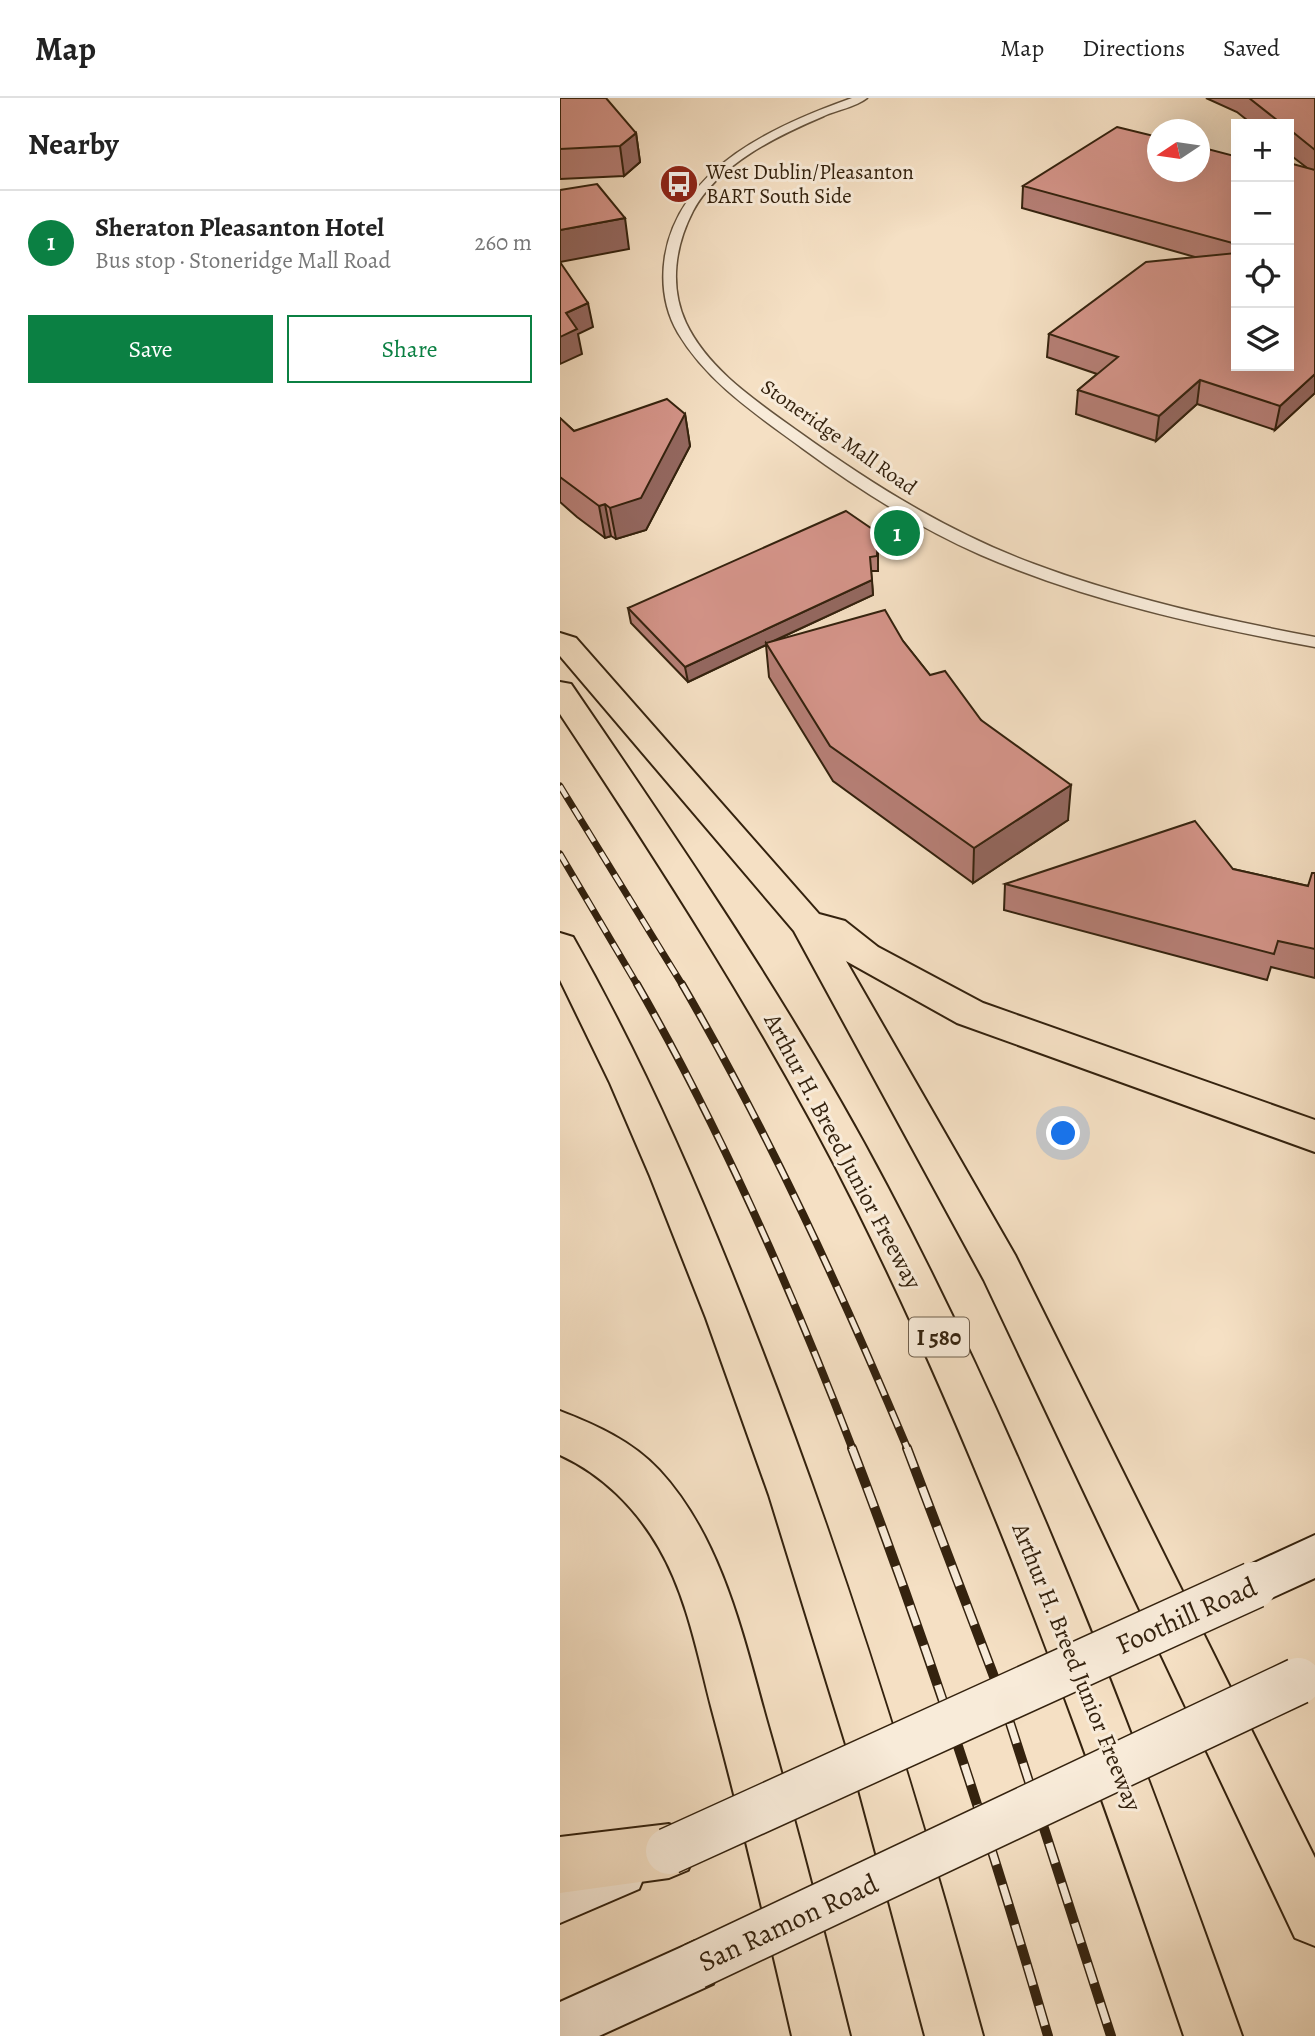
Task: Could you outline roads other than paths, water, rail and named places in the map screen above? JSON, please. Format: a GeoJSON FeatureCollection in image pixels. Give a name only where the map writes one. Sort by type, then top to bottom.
{"type":"FeatureCollection","features":[{"type":"Feature","properties":{"kind":"highway"},"geometry":{"type":"LineString","coordinates":[[560,642],[566,644],[668,760],[807,923],[1000,1268],[1315,1918]]}},
{"type":"Feature","properties":{"kind":"highway","name":"Arthur H. Breed Junior Freeway"},"geometry":{"type":"LineString","coordinates":[[560,691],[680,867],[742,964],[813,1086],[903,1261],[962,1385],[1048,1587],[1145,1839],[1213,2036]]}},
{"type":"Feature","properties":{"kind":"highway"},"geometry":{"type":"LineString","coordinates":[[807,923],[832,930],[877,963],[970,1013],[1315,1136]]}},
{"type":"Feature","properties":{"kind":"highway"},"geometry":{"type":"LineString","coordinates":[[560,946],[644,1116],[699,1242],[766,1415],[835,1622],[919,1902],[954,2036]]}},
{"type":"Feature","properties":{"kind":"highway"},"geometry":{"type":"LineString","coordinates":[[560,1432],[600,1450],[642,1485],[677,1532],[701,1587],[710,1609],[773,1836],[821,2036]]}},
{"type":"Feature","properties":{"kind":"highway"},"geometry":{"type":"LineString","coordinates":[[560,1865],[669,1851]]}},
{"type":"Feature","properties":{"kind":"main road","name":"Foothill Road"},"geometry":{"type":"LineString","coordinates":[[669,1851],[1315,1556]]}},
{"type":"Feature","properties":{"kind":"main road","name":"San Ramon Road"},"geometry":{"type":"LineString","coordinates":[[560,2028],[1307,1677]]}},
{"type":"Feature","properties":{"kind":"main road"},"geometry":{"type":"LineString","coordinates":[[560,1899],[669,1851]]}},
{"type":"Feature","properties":{"kind":"street","name":"Stoneridge Mall Road"},"geometry":{"type":"LineString","coordinates":[[862,98],[786,129],[738,158],[700,194],[678,226],[670,262],[673,305],[685,332],[706,362],[751,404],[849,475],[906,512],[958,538],[1089,589],[1196,618],[1315,642]]}},
{"type":"Feature","properties":{"kind":"railway"},"geometry":{"type":"LineString","coordinates":[[560,786],[683,986]]}},
{"type":"Feature","properties":{"kind":"railway"},"geometry":{"type":"LineString","coordinates":[[560,854],[638,986]]}},
{"type":"Feature","properties":{"kind":"railway"},"geometry":{"type":"LineString","coordinates":[[637,984],[698,1097],[754,1213],[853,1450]]}},
{"type":"Feature","properties":{"kind":"railway"},"geometry":{"type":"LineString","coordinates":[[682,984],[745,1098],[803,1213],[908,1450]]}},
{"type":"Feature","properties":{"kind":"railway"},"geometry":{"type":"LineString","coordinates":[[852,1448],[906,1593],[956,1740],[1048,2036]]}},
{"type":"Feature","properties":{"kind":"railway"},"geometry":{"type":"LineString","coordinates":[[907,1448],[1001,1695],[1111,2036]]}},
{"type":"Feature","properties":{"kind":"place","name":"West Dublin/Pleasanton BART South Side"},"geometry":{"type":"Point","coordinates":[679,184]}},
{"type":"Feature","properties":{"kind":"place","name":"Sheraton Pleasanton Hotel"},"geometry":{"type":"Point","coordinates":[897,533]}}]}
